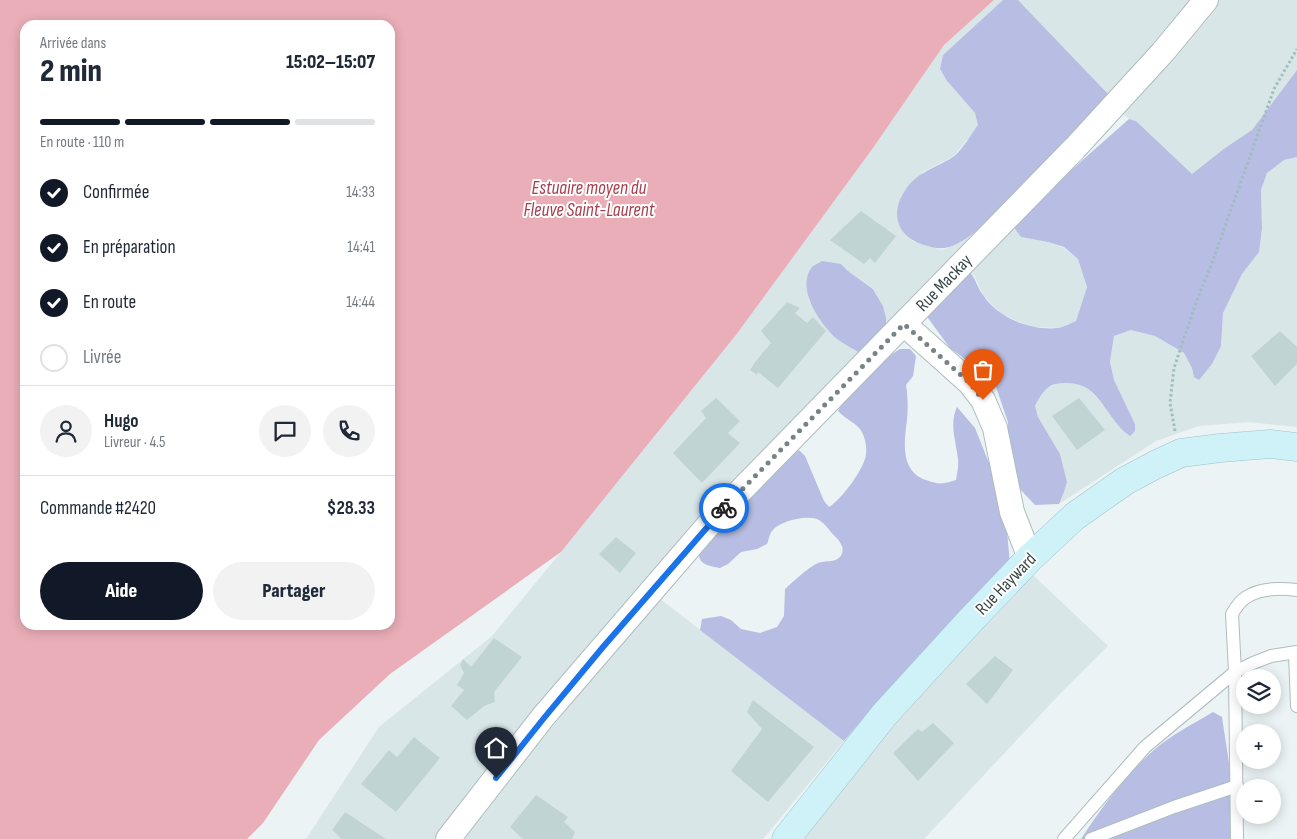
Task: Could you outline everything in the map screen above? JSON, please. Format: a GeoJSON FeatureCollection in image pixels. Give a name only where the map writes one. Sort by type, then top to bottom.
{"type":"FeatureCollection","features":[{"type":"Feature","properties":{"kind":"street","name":"Rue Mackay"},"geometry":{"type":"LineString","coordinates":[[448,839],[549,710],[718,514],[1075,148],[1162,52],[1206,0]]}},
{"type":"Feature","properties":{"kind":"street"},"geometry":{"type":"LineString","coordinates":[[904,324],[970,383],[983,400],[994,428],[1012,512],[1030,558]]}},
{"type":"Feature","properties":{"kind":"street","name":"Rue Hayward"},"geometry":{"type":"LineString","coordinates":[[786,839],[884,715],[1030,558],[1075,516],[1125,481],[1181,453],[1270,444],[1297,447]]}},
{"type":"Feature","properties":{"kind":"lane"},"geometry":{"type":"LineString","coordinates":[[1237,779],[1232,614],[1245,598],[1261,592],[1283,589],[1297,590]]}},
{"type":"Feature","properties":{"kind":"lane"},"geometry":{"type":"LineString","coordinates":[[1064,839],[1145,748],[1235,672],[1271,656],[1296,653],[1297,706]]}},
{"type":"Feature","properties":{"kind":"lane"},"geometry":{"type":"LineString","coordinates":[[1091,839],[1174,807],[1236,786]]}},
{"type":"Feature","properties":{"kind":"lane"},"geometry":{"type":"LineString","coordinates":[[1237,824],[1237,839]]}},
{"type":"Feature","properties":{"kind":"path"},"geometry":{"type":"LineString","coordinates":[[1181,453],[1170,404],[1174,368],[1274,89],[1297,49]]}},
{"type":"Feature","properties":{"kind":"shaded area"},"geometry":{"type":"Polygon","coordinates":[[[994,0],[1003,0],[943,55],[940,69],[947,81],[975,113],[979,125],[954,156],[921,173],[912,241],[941,250],[958,244],[983,225],[886,327],[883,306],[873,288],[841,264],[812,267],[807,280],[809,301],[837,339],[860,353],[438,839],[306,839],[379,727],[492,636],[561,552],[736,335],[873,148],[944,45],[994,0]]]}},
{"type":"Feature","properties":{"kind":"shaded area"},"geometry":{"type":"Polygon","coordinates":[[[1003,0],[1018,0],[1109,95],[1040,168],[973,233],[957,244],[944,248],[924,245],[907,236],[902,230],[897,215],[901,198],[910,183],[916,178],[956,155],[978,125],[975,113],[947,81],[940,69],[943,55],[1003,0]]]}},
{"type":"Feature","properties":{"kind":"shaded area"},"geometry":{"type":"Polygon","coordinates":[[[1018,0],[1191,0],[1109,95],[1018,0]]]}},
{"type":"Feature","properties":{"kind":"shaded area"},"geometry":{"type":"Polygon","coordinates":[[[1217,0],[1297,0],[1297,70],[1252,130],[1192,174],[1136,121],[1129,119],[1120,111],[1217,0]]]}},
{"type":"Feature","properties":{"kind":"shaded area"},"geometry":{"type":"Polygon","coordinates":[[[1297,70],[1297,157],[1284,160],[1267,173],[1261,190],[1262,229],[1259,252],[1242,274],[1223,313],[1221,346],[1212,364],[1199,380],[1194,377],[1192,368],[1184,353],[1155,336],[1131,330],[1114,336],[1110,362],[1114,380],[1135,424],[1135,431],[1130,436],[1115,421],[1095,395],[1087,389],[1078,384],[1067,383],[1055,384],[1047,388],[1035,406],[1038,417],[1060,454],[1067,482],[1059,504],[1035,505],[1018,487],[1007,439],[1008,422],[995,384],[950,348],[925,314],[967,269],[989,303],[1016,321],[1026,325],[1048,328],[1060,327],[1076,321],[1087,287],[1078,259],[1064,247],[1021,237],[1015,229],[1017,218],[1129,119],[1136,121],[1192,174],[1252,130],[1297,70]]]}},
{"type":"Feature","properties":{"kind":"shaded area"},"geometry":{"type":"Polygon","coordinates":[[[1297,157],[1297,427],[1249,422],[1199,426],[1156,441],[1059,504],[1067,482],[1060,454],[1038,417],[1035,406],[1045,389],[1059,383],[1078,383],[1091,391],[1105,407],[1135,424],[1114,380],[1110,362],[1114,336],[1131,330],[1155,336],[1184,353],[1192,368],[1194,377],[1221,346],[1223,313],[1242,274],[1259,252],[1262,229],[1261,190],[1267,172],[1284,160],[1297,157]]]}},
{"type":"Feature","properties":{"kind":"shaded area"},"geometry":{"type":"Polygon","coordinates":[[[1017,218],[1021,237],[1048,242],[1064,248],[1078,259],[1087,287],[1076,321],[1059,328],[1031,327],[1001,314],[983,295],[974,275],[967,269],[1017,218]]]}},
{"type":"Feature","properties":{"kind":"shaded area"},"geometry":{"type":"Polygon","coordinates":[[[822,261],[841,264],[873,289],[883,306],[886,327],[860,353],[837,339],[824,325],[812,306],[806,286],[808,276],[812,267],[822,261]]]}},
{"type":"Feature","properties":{"kind":"shaded area"},"geometry":{"type":"Polygon","coordinates":[[[900,349],[910,349],[916,356],[913,376],[906,385],[908,407],[905,446],[908,463],[918,476],[930,482],[941,483],[956,480],[958,462],[953,426],[957,407],[975,428],[999,488],[1006,521],[1010,564],[881,698],[844,741],[700,630],[702,619],[721,616],[731,620],[741,629],[760,633],[777,627],[784,616],[785,589],[814,565],[838,559],[843,549],[838,539],[819,520],[802,518],[788,521],[777,527],[771,533],[767,544],[757,549],[741,552],[728,564],[720,568],[703,563],[699,558],[699,554],[732,511],[799,450],[805,456],[824,501],[829,507],[840,498],[852,483],[865,460],[866,443],[860,429],[838,411],[849,395],[866,377],[900,349]]]}},
{"type":"Feature","properties":{"kind":"shaded area"},"geometry":{"type":"Polygon","coordinates":[[[1032,574],[1108,646],[1058,696],[924,839],[797,839],[856,764],[1032,574]]]}},
{"type":"Feature","properties":{"kind":"shaded area"},"geometry":{"type":"Polygon","coordinates":[[[659,598],[844,741],[763,839],[462,839],[500,790],[659,598]]]}},
{"type":"Feature","properties":{"kind":"shaded area"},"geometry":{"type":"Polygon","coordinates":[[[1213,712],[1222,717],[1230,770],[1231,839],[1081,839],[1114,792],[1143,760],[1168,739],[1213,712]]]}},
{"type":"Feature","properties":{"kind":"water","name":"Estuaire moyen du Fleuve Saint-Laurent"},"geometry":{"type":"Polygon","coordinates":[[[0,0],[994,0],[944,45],[873,148],[736,335],[561,552],[390,674],[319,740],[263,823],[247,839],[0,839],[0,0]]]}},
{"type":"Feature","properties":{"kind":"building"},"geometry":{"type":"Polygon","coordinates":[[[861,211],[896,236],[875,263],[870,258],[864,264],[830,240],[861,211]]]}},
{"type":"Feature","properties":{"kind":"building"},"geometry":{"type":"Polygon","coordinates":[[[787,302],[800,308],[795,313],[807,323],[813,317],[826,331],[778,388],[758,372],[757,375],[750,370],[771,343],[761,331],[787,302]]]}},
{"type":"Feature","properties":{"kind":"building"},"geometry":{"type":"Polygon","coordinates":[[[1280,331],[1297,347],[1297,364],[1275,386],[1251,356],[1280,331]]]}},
{"type":"Feature","properties":{"kind":"building"},"geometry":{"type":"Polygon","coordinates":[[[716,398],[740,421],[728,433],[740,443],[702,483],[673,453],[706,418],[701,411],[716,398]]]}},
{"type":"Feature","properties":{"kind":"building"},"geometry":{"type":"Polygon","coordinates":[[[1079,398],[1105,430],[1077,450],[1052,416],[1079,398]]]}},
{"type":"Feature","properties":{"kind":"building"},"geometry":{"type":"Polygon","coordinates":[[[616,537],[636,553],[620,573],[599,554],[616,537]]]}},
{"type":"Feature","properties":{"kind":"building"},"geometry":{"type":"Polygon","coordinates":[[[494,638],[522,657],[494,692],[495,702],[484,706],[467,720],[451,706],[464,690],[457,685],[464,673],[460,665],[463,659],[471,667],[494,638]]]}},
{"type":"Feature","properties":{"kind":"building"},"geometry":{"type":"Polygon","coordinates":[[[995,656],[1013,670],[987,704],[966,684],[995,656]]]}},
{"type":"Feature","properties":{"kind":"building"},"geometry":{"type":"Polygon","coordinates":[[[753,700],[814,747],[768,802],[731,771],[762,729],[747,712],[753,700]]]}},
{"type":"Feature","properties":{"kind":"building"},"geometry":{"type":"Polygon","coordinates":[[[933,723],[954,743],[918,781],[893,753],[918,729],[922,732],[933,723]]]}},
{"type":"Feature","properties":{"kind":"building"},"geometry":{"type":"Polygon","coordinates":[[[414,737],[440,758],[396,812],[361,784],[389,750],[397,757],[414,737]]]}},
{"type":"Feature","properties":{"kind":"building"},"geometry":{"type":"Polygon","coordinates":[[[536,795],[568,817],[564,822],[575,832],[572,839],[523,839],[510,827],[536,795]]]}},
{"type":"Feature","properties":{"kind":"building"},"geometry":{"type":"Polygon","coordinates":[[[345,812],[386,839],[342,839],[332,830],[345,812]]]}},
{"type":"Feature","properties":{"kind":"way so far"},"geometry":{"type":"LineString","coordinates":[[724,508],[904,324],[970,383],[983,400]]}},
{"type":"Feature","properties":{"kind":"route"},"geometry":{"type":"LineString","coordinates":[[496,778],[603,647],[724,508]]}}]}
